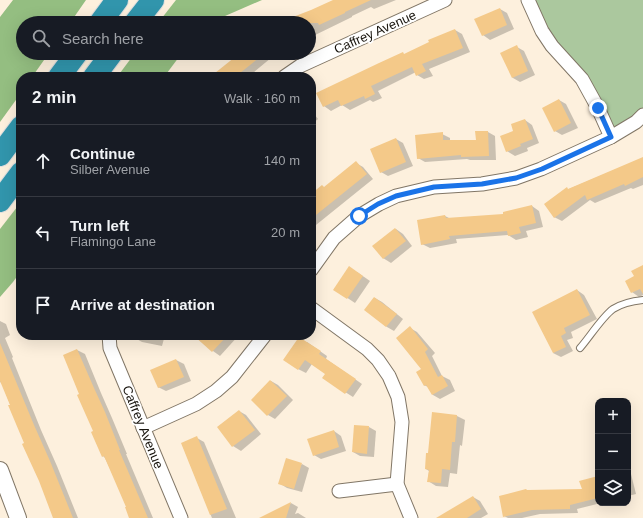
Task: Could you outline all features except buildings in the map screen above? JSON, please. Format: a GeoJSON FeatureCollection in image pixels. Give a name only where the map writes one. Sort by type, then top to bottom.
{"type":"FeatureCollection","features":[{"type":"Feature","properties":{"kind":"highway"},"geometry":{"type":"LineString","coordinates":[[105,16],[117,0]]}},
{"type":"Feature","properties":{"kind":"highway"},"geometry":{"type":"LineString","coordinates":[[140,16],[153,0]]}},
{"type":"Feature","properties":{"kind":"highway"},"geometry":{"type":"LineString","coordinates":[[63,72],[72,60]]}},
{"type":"Feature","properties":{"kind":"highway"},"geometry":{"type":"LineString","coordinates":[[98,72],[107,60]]}},
{"type":"Feature","properties":{"kind":"highway"},"geometry":{"type":"LineString","coordinates":[[0,155],[16,134]]}},
{"type":"Feature","properties":{"kind":"highway"},"geometry":{"type":"LineString","coordinates":[[0,201],[16,180]]}},
{"type":"Feature","properties":{"kind":"street","name":"Caffrey Avenue"},"geometry":{"type":"LineString","coordinates":[[316,59],[445,0]]}},
{"type":"Feature","properties":{"kind":"street"},"geometry":{"type":"LineString","coordinates":[[528,0],[542,31],[552,46],[582,79],[598,108],[611,137]]}},
{"type":"Feature","properties":{"kind":"street","name":"Caffrey Avenue"},"geometry":{"type":"LineString","coordinates":[[291,72],[313,60]]}},
{"type":"Feature","properties":{"kind":"street"},"geometry":{"type":"LineString","coordinates":[[316,263],[334,238],[359,216],[378,204],[396,196],[434,187],[482,184],[516,178],[542,169],[611,137],[636,122],[643,115]]}},
{"type":"Feature","properties":{"kind":"street"},"geometry":{"type":"LineString","coordinates":[[316,312],[367,349],[378,360],[389,376],[398,397],[402,422],[397,484],[411,518]]}},
{"type":"Feature","properties":{"kind":"street","name":"Caffrey Avenue"},"geometry":{"type":"LineString","coordinates":[[109,340],[110,348],[181,518]]}},
{"type":"Feature","properties":{"kind":"street"},"geometry":{"type":"LineString","coordinates":[[143,428],[196,404],[216,391],[232,377],[261,340]]}},
{"type":"Feature","properties":{"kind":"street"},"geometry":{"type":"LineString","coordinates":[[0,470],[18,518]]}},
{"type":"Feature","properties":{"kind":"street"},"geometry":{"type":"LineString","coordinates":[[339,491],[397,484]]}},
{"type":"Feature","properties":{"kind":"lane"},"geometry":{"type":"LineString","coordinates":[[580,348],[614,308],[630,302],[643,300]]}},
{"type":"Feature","properties":{"kind":"green space"},"geometry":{"type":"Polygon","coordinates":[[[13,0],[86,0],[75,16],[16,16],[16,60],[44,60],[36,72],[16,72],[16,100],[0,122],[0,17],[13,0]]]}},
{"type":"Feature","properties":{"kind":"green space"},"geometry":{"type":"Polygon","coordinates":[[[176,0],[262,0],[225,16],[163,16],[176,0]]]}},
{"type":"Feature","properties":{"kind":"green space"},"geometry":{"type":"Polygon","coordinates":[[[528,0],[643,0],[643,115],[611,137],[528,0]]]}},
{"type":"Feature","properties":{"kind":"green space"},"geometry":{"type":"Polygon","coordinates":[[[130,60],[177,60],[168,72],[121,72],[130,60]]]}},
{"type":"Feature","properties":{"kind":"green space"},"geometry":{"type":"Polygon","coordinates":[[[16,208],[16,278],[0,297],[0,229],[16,208]]]}},
{"type":"Feature","properties":{"kind":"route"},"geometry":{"type":"LineString","coordinates":[[359,216],[378,204],[396,196],[434,187],[482,184],[516,178],[542,169],[611,137],[598,108]]}}]}
